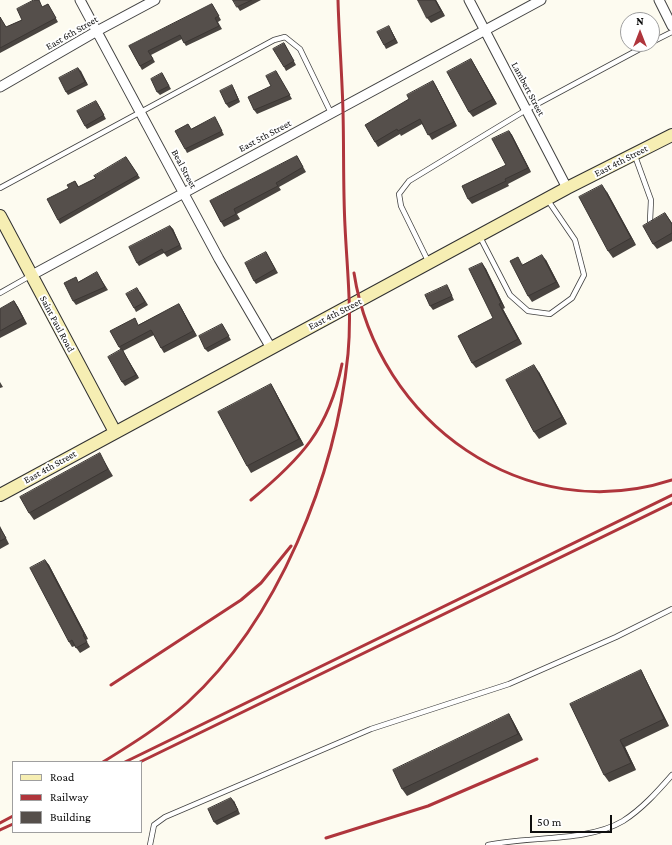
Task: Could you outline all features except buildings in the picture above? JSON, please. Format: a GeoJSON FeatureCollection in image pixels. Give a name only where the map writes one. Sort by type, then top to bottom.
{"type":"FeatureCollection","features":[{"type":"Feature","properties":{"kind":"main road","name":"East 4th Street"},"geometry":{"type":"LineString","coordinates":[[0,495],[359,302],[479,235],[567,188],[672,135]]}},
{"type":"Feature","properties":{"kind":"main road","name":"Saint Paul Road"},"geometry":{"type":"LineString","coordinates":[[0,216],[115,432]]}},
{"type":"Feature","properties":{"kind":"street","name":"Beal Street"},"geometry":{"type":"LineString","coordinates":[[80,0],[184,193],[271,348]]}},
{"type":"Feature","properties":{"kind":"street","name":"East 6th Street"},"geometry":{"type":"LineString","coordinates":[[0,87],[97,31],[155,0]]}},
{"type":"Feature","properties":{"kind":"street","name":"Lambert Street"},"geometry":{"type":"LineString","coordinates":[[469,0],[567,188]]}},
{"type":"Feature","properties":{"kind":"street","name":"East 5th Street"},"geometry":{"type":"LineString","coordinates":[[32,275],[541,0]]}},
{"type":"Feature","properties":{"kind":"street"},"geometry":{"type":"LineString","coordinates":[[659,0],[672,26]]}},
{"type":"Feature","properties":{"kind":"lane"},"geometry":{"type":"LineString","coordinates":[[660,38],[672,32]]}},
{"type":"Feature","properties":{"kind":"lane"},"geometry":{"type":"LineString","coordinates":[[0,188],[274,40],[285,37],[300,49],[331,113]]}},
{"type":"Feature","properties":{"kind":"lane"},"geometry":{"type":"LineString","coordinates":[[429,263],[401,206],[398,194],[409,181],[526,110],[634,52]]}},
{"type":"Feature","properties":{"kind":"lane"},"geometry":{"type":"LineString","coordinates":[[634,154],[651,200],[650,221]]}},
{"type":"Feature","properties":{"kind":"lane"},"geometry":{"type":"LineString","coordinates":[[479,235],[510,295],[528,311],[550,314],[572,298],[584,275],[575,240],[547,199]]}},
{"type":"Feature","properties":{"kind":"lane","name":"East 5th Street"},"geometry":{"type":"LineString","coordinates":[[0,293],[32,275]]}},
{"type":"Feature","properties":{"kind":"lane"},"geometry":{"type":"LineString","coordinates":[[150,845],[154,825],[165,817],[371,729],[509,684],[616,637],[672,609]]}},
{"type":"Feature","properties":{"kind":"lane"},"geometry":{"type":"LineString","coordinates":[[488,845],[585,833],[604,829],[623,821],[646,802],[672,775]]}},
{"type":"Feature","properties":{"kind":"railway"},"geometry":{"type":"LineString","coordinates":[[105,761],[157,727],[187,703],[220,669],[249,630],[275,588],[297,543],[316,496],[331,448],[341,400],[348,354],[350,322],[344,212],[343,111],[338,0]]}},
{"type":"Feature","properties":{"kind":"railway"},"geometry":{"type":"LineString","coordinates":[[354,273],[368,327],[393,375],[426,417],[466,450],[513,475],[564,489],[617,491],[672,480]]}},
{"type":"Feature","properties":{"kind":"railway"},"geometry":{"type":"LineString","coordinates":[[251,500],[284,471],[298,456],[321,425],[336,387],[342,364]]}},
{"type":"Feature","properties":{"kind":"railway"},"geometry":{"type":"LineString","coordinates":[[127,761],[672,495]]}},
{"type":"Feature","properties":{"kind":"railway"},"geometry":{"type":"LineString","coordinates":[[142,761],[672,503]]}},
{"type":"Feature","properties":{"kind":"railway"},"geometry":{"type":"LineString","coordinates":[[111,685],[241,600],[261,583],[291,546]]}},
{"type":"Feature","properties":{"kind":"railway"},"geometry":{"type":"LineString","coordinates":[[326,838],[428,806],[537,759]]}},
{"type":"Feature","properties":{"kind":"railway"},"geometry":{"type":"LineString","coordinates":[[0,823],[12,817]]}},
{"type":"Feature","properties":{"kind":"railway"},"geometry":{"type":"LineString","coordinates":[[0,830],[12,824]]}}]}
